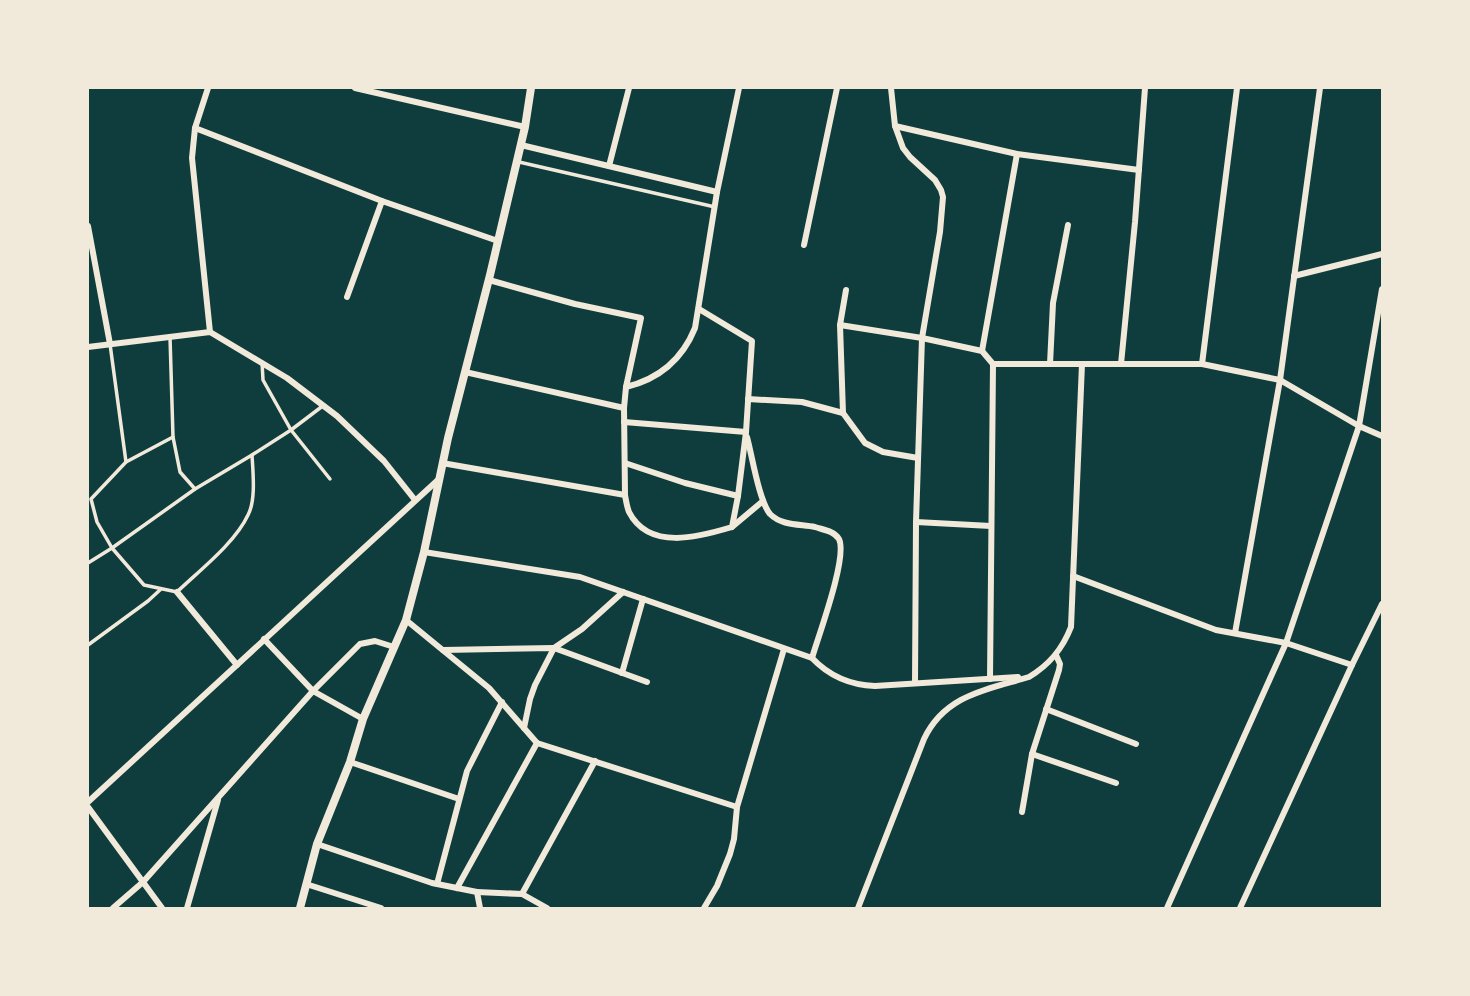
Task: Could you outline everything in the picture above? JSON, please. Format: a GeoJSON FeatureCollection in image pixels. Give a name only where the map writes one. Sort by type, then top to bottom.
{"type":"FeatureCollection","features":[{"type":"Feature","properties":{"kind":"street"},"geometry":{"type":"LineString","coordinates":[[208,88],[195,128],[192,173],[210,332]]}},
{"type":"Feature","properties":{"kind":"street"},"geometry":{"type":"LineString","coordinates":[[355,88],[525,127]]}},
{"type":"Feature","properties":{"kind":"street"},"geometry":{"type":"LineString","coordinates":[[300,908],[317,844],[350,762],[363,719],[407,620],[442,463],[521,145],[531,88]]}},
{"type":"Feature","properties":{"kind":"street"},"geometry":{"type":"LineString","coordinates":[[609,166],[629,88]]}},
{"type":"Feature","properties":{"kind":"street"},"geometry":{"type":"LineString","coordinates":[[626,387],[660,374],[678,357],[691,338],[699,309],[717,192],[739,88]]}},
{"type":"Feature","properties":{"kind":"street"},"geometry":{"type":"LineString","coordinates":[[804,245],[836,88]]}},
{"type":"Feature","properties":{"kind":"street"},"geometry":{"type":"LineString","coordinates":[[891,88],[895,126],[904,148],[910,158],[935,180],[943,197],[940,232],[922,338],[916,522],[915,683]]}},
{"type":"Feature","properties":{"kind":"street"},"geometry":{"type":"LineString","coordinates":[[1121,364],[1145,88]]}},
{"type":"Feature","properties":{"kind":"street"},"geometry":{"type":"LineString","coordinates":[[1202,364],[1237,88]]}},
{"type":"Feature","properties":{"kind":"street"},"geometry":{"type":"LineString","coordinates":[[1235,633],[1280,380],[1320,88]]}},
{"type":"Feature","properties":{"kind":"street"},"geometry":{"type":"LineString","coordinates":[[895,126],[1017,154],[1139,170]]}},
{"type":"Feature","properties":{"kind":"street"},"geometry":{"type":"LineString","coordinates":[[195,128],[382,201],[498,241]]}},
{"type":"Feature","properties":{"kind":"street"},"geometry":{"type":"LineString","coordinates":[[521,145],[717,192]]}},
{"type":"Feature","properties":{"kind":"street"},"geometry":{"type":"LineString","coordinates":[[982,351],[1017,154]]}},
{"type":"Feature","properties":{"kind":"street"},"geometry":{"type":"LineString","coordinates":[[347,297],[382,201]]}},
{"type":"Feature","properties":{"kind":"street"},"geometry":{"type":"LineString","coordinates":[[1049,364],[1054,303],[1068,225]]}},
{"type":"Feature","properties":{"kind":"street"},"geometry":{"type":"LineString","coordinates":[[88,226],[110,344]]}},
{"type":"Feature","properties":{"kind":"street"},"geometry":{"type":"LineString","coordinates":[[1294,276],[1382,254]]}},
{"type":"Feature","properties":{"kind":"street"},"geometry":{"type":"LineString","coordinates":[[489,280],[575,304],[641,318],[624,408],[625,495],[629,511],[640,526],[658,537],[683,538],[714,533],[732,527],[763,501]]}},
{"type":"Feature","properties":{"kind":"street"},"geometry":{"type":"LineString","coordinates":[[1167,908],[1286,642],[1359,426],[1382,289]]}},
{"type":"Feature","properties":{"kind":"street"},"geometry":{"type":"LineString","coordinates":[[846,290],[840,325],[843,412],[865,443],[883,452],[918,458]]}},
{"type":"Feature","properties":{"kind":"street"},"geometry":{"type":"LineString","coordinates":[[699,309],[752,341],[746,432],[732,527]]}},
{"type":"Feature","properties":{"kind":"street"},"geometry":{"type":"LineString","coordinates":[[840,325],[982,351],[993,364],[989,678]]}},
{"type":"Feature","properties":{"kind":"street"},"geometry":{"type":"LineString","coordinates":[[88,347],[210,332],[287,377],[324,405],[373,449],[415,500]]}},
{"type":"Feature","properties":{"kind":"street"},"geometry":{"type":"LineString","coordinates":[[993,364],[1202,364],[1280,380],[1359,426],[1382,436]]}},
{"type":"Feature","properties":{"kind":"street"},"geometry":{"type":"LineString","coordinates":[[858,908],[924,739],[934,721],[958,700],[1029,677],[1039,671],[1056,655],[1071,627],[1083,364]]}},
{"type":"Feature","properties":{"kind":"street"},"geometry":{"type":"LineString","coordinates":[[464,372],[624,408]]}},
{"type":"Feature","properties":{"kind":"street"},"geometry":{"type":"LineString","coordinates":[[748,399],[802,402],[843,412]]}},
{"type":"Feature","properties":{"kind":"street"},"geometry":{"type":"LineString","coordinates":[[624,422],[746,432]]}},
{"type":"Feature","properties":{"kind":"street"},"geometry":{"type":"LineString","coordinates":[[746,432],[763,501],[770,513],[782,522],[831,532],[840,541],[837,578],[811,658]]}},
{"type":"Feature","properties":{"kind":"street"},"geometry":{"type":"LineString","coordinates":[[442,463],[625,495]]}},
{"type":"Feature","properties":{"kind":"street"},"geometry":{"type":"LineString","coordinates":[[625,463],[685,483],[738,496]]}},
{"type":"Feature","properties":{"kind":"street"},"geometry":{"type":"LineString","coordinates":[[162,908],[88,805],[439,478]]}},
{"type":"Feature","properties":{"kind":"street"},"geometry":{"type":"LineString","coordinates":[[916,522],[991,527]]}},
{"type":"Feature","properties":{"kind":"street"},"geometry":{"type":"LineString","coordinates":[[424,552],[580,577],[811,658],[827,672],[855,684],[874,686],[1029,677]]}},
{"type":"Feature","properties":{"kind":"street"},"geometry":{"type":"LineString","coordinates":[[1073,576],[1216,629],[1286,642],[1352,665]]}},
{"type":"Feature","properties":{"kind":"street"},"geometry":{"type":"LineString","coordinates":[[177,592],[237,665]]}},
{"type":"Feature","properties":{"kind":"street"},"geometry":{"type":"LineString","coordinates":[[524,728],[535,685],[554,648],[582,629],[623,592]]}},
{"type":"Feature","properties":{"kind":"street"},"geometry":{"type":"LineString","coordinates":[[622,673],[643,599]]}},
{"type":"Feature","properties":{"kind":"street"},"geometry":{"type":"LineString","coordinates":[[1240,908],[1382,604]]}},
{"type":"Feature","properties":{"kind":"street"},"geometry":{"type":"LineString","coordinates":[[407,620],[489,688],[537,743],[737,807]]}},
{"type":"Feature","properties":{"kind":"street"},"geometry":{"type":"LineString","coordinates":[[264,639],[313,691],[363,719]]}},
{"type":"Feature","properties":{"kind":"street"},"geometry":{"type":"LineString","coordinates":[[113,908],[143,882],[313,691],[360,644],[375,641],[394,647]]}},
{"type":"Feature","properties":{"kind":"street"},"geometry":{"type":"LineString","coordinates":[[443,650],[554,648],[647,682]]}},
{"type":"Feature","properties":{"kind":"street"},"geometry":{"type":"LineString","coordinates":[[704,908],[717,886],[730,854],[737,807],[785,649]]}},
{"type":"Feature","properties":{"kind":"street"},"geometry":{"type":"LineString","coordinates":[[1022,812],[1032,754],[1059,670],[1060,664],[1056,655]]}},
{"type":"Feature","properties":{"kind":"street"},"geometry":{"type":"LineString","coordinates":[[437,884],[467,771],[502,702]]}},
{"type":"Feature","properties":{"kind":"street"},"geometry":{"type":"LineString","coordinates":[[1046,709],[1136,744]]}},
{"type":"Feature","properties":{"kind":"street"},"geometry":{"type":"LineString","coordinates":[[457,888],[537,743]]}},
{"type":"Feature","properties":{"kind":"street"},"geometry":{"type":"LineString","coordinates":[[1032,754],[1116,783]]}},
{"type":"Feature","properties":{"kind":"street"},"geometry":{"type":"LineString","coordinates":[[522,894],[595,761]]}},
{"type":"Feature","properties":{"kind":"street"},"geometry":{"type":"LineString","coordinates":[[350,762],[460,799]]}},
{"type":"Feature","properties":{"kind":"street"},"geometry":{"type":"LineString","coordinates":[[187,908],[218,798]]}},
{"type":"Feature","properties":{"kind":"street"},"geometry":{"type":"LineString","coordinates":[[317,844],[437,884],[477,892],[522,894],[547,908]]}},
{"type":"Feature","properties":{"kind":"street"},"geometry":{"type":"LineString","coordinates":[[306,884],[381,908]]}},
{"type":"Feature","properties":{"kind":"street"},"geometry":{"type":"LineString","coordinates":[[477,892],[480,908]]}},
{"type":"Feature","properties":{"kind":"lane"},"geometry":{"type":"LineString","coordinates":[[517,161],[715,207]]}},
{"type":"Feature","properties":{"kind":"lane"},"geometry":{"type":"LineString","coordinates":[[170,337],[173,437],[180,472],[195,489]]}},
{"type":"Feature","properties":{"kind":"lane"},"geometry":{"type":"LineString","coordinates":[[110,344],[126,462]]}},
{"type":"Feature","properties":{"kind":"lane"},"geometry":{"type":"LineString","coordinates":[[261,361],[263,380],[291,430],[330,479]]}},
{"type":"Feature","properties":{"kind":"lane"},"geometry":{"type":"LineString","coordinates":[[88,563],[195,489],[291,430],[324,405]]}},
{"type":"Feature","properties":{"kind":"lane"},"geometry":{"type":"LineString","coordinates":[[173,437],[126,462],[91,499],[97,522],[112,548],[144,585],[177,592],[229,542],[249,514],[254,485],[253,455]]}},
{"type":"Feature","properties":{"kind":"lane"},"geometry":{"type":"LineString","coordinates":[[88,645],[162,589]]}}]}
